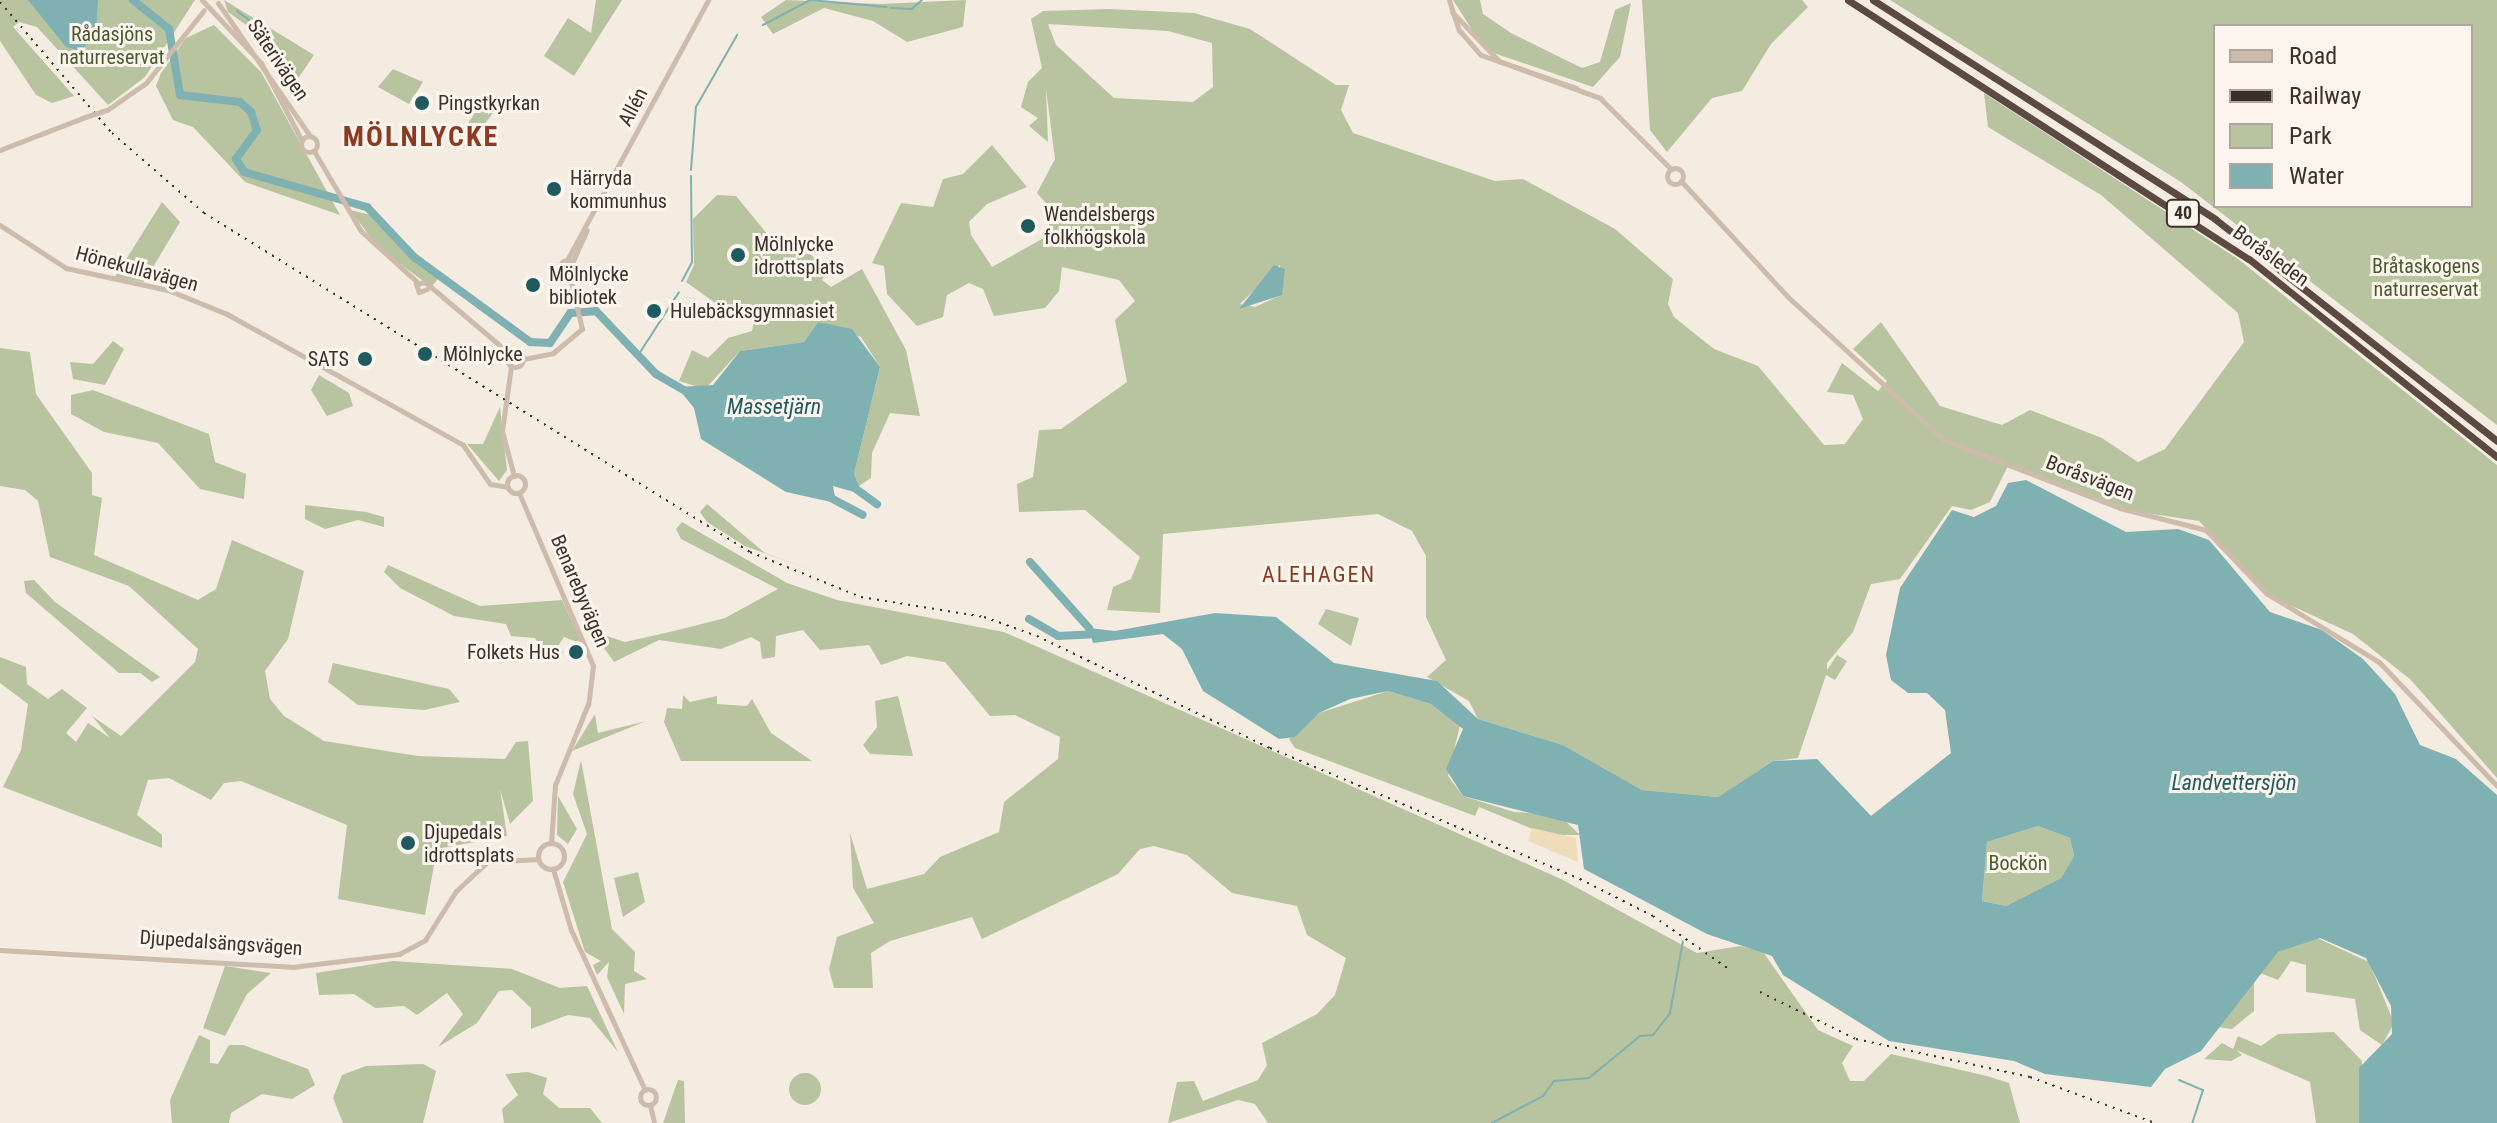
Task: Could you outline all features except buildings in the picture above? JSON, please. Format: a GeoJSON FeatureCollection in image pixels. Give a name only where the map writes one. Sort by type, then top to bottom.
{"type":"FeatureCollection","features":[{"type":"Feature","properties":{"kind":"highway","name":"Boråsleden"},"geometry":{"type":"LineString","coordinates":[[1848,0],[2238,252],[2497,457]]}},
{"type":"Feature","properties":{"kind":"highway","name":"Boråsleden"},"geometry":{"type":"LineString","coordinates":[[1873,0],[2215,219],[2497,441]]}},
{"type":"Feature","properties":{"kind":"street"},"geometry":{"type":"LineString","coordinates":[[202,0],[206,11]]}},
{"type":"Feature","properties":{"kind":"street","name":"Allén"},"geometry":{"type":"LineString","coordinates":[[569,273],[570,262],[708,0]]}},
{"type":"Feature","properties":{"kind":"street"},"geometry":{"type":"LineString","coordinates":[[1449,0],[1452,12],[1499,61],[1581,89],[1614,109],[1671,169],[1680,170],[1681,181],[1670,181],[1671,169]]}},
{"type":"Feature","properties":{"kind":"street"},"geometry":{"type":"LineString","coordinates":[[0,150],[107,110],[140,89],[182,33],[218,1]]}},
{"type":"Feature","properties":{"kind":"street","name":"Säterivägen"},"geometry":{"type":"LineString","coordinates":[[218,1],[310,136],[314,151]]}},
{"type":"Feature","properties":{"kind":"street","name":"Säterivägen"},"geometry":{"type":"LineString","coordinates":[[206,11],[261,63],[302,141]]}},
{"type":"Feature","properties":{"kind":"street"},"geometry":{"type":"LineString","coordinates":[[310,136],[302,141],[304,150],[314,151],[349,212],[378,250],[509,353],[523,359]]}},
{"type":"Feature","properties":{"kind":"street","name":"Boråsvägen"},"geometry":{"type":"LineString","coordinates":[[1681,181],[1788,297],[1934,433],[1981,459],[2206,530],[2266,593],[2379,662],[2497,786]]}},
{"type":"Feature","properties":{"kind":"street","name":"Hönekullavägen"},"geometry":{"type":"LineString","coordinates":[[0,225],[58,265],[176,293],[236,319],[463,445],[490,484],[508,487],[519,493]]}},
{"type":"Feature","properties":{"kind":"street"},"geometry":{"type":"LineString","coordinates":[[511,366],[523,359],[566,346],[582,329],[584,314],[580,300],[569,273],[560,268],[570,262]]}},
{"type":"Feature","properties":{"kind":"street"},"geometry":{"type":"LineString","coordinates":[[508,487],[514,476],[502,431],[511,366],[509,353]]}},
{"type":"Feature","properties":{"kind":"street","name":"Benarebyvägen"},"geometry":{"type":"LineString","coordinates":[[514,476],[524,483],[519,493],[583,628],[593,666],[588,704],[555,785],[551,843],[564,853],[553,869]]}},
{"type":"Feature","properties":{"kind":"street"},"geometry":{"type":"LineString","coordinates":[[551,843],[538,859],[553,869],[578,946],[645,1090],[657,1097],[650,1105]]}},
{"type":"Feature","properties":{"kind":"street","name":"Djupedalsängsvägen"},"geometry":{"type":"LineString","coordinates":[[0,950],[292,967],[399,954],[425,940],[456,891],[487,862],[538,859]]}},
{"type":"Feature","properties":{"kind":"street"},"geometry":{"type":"LineString","coordinates":[[645,1090],[641,1100],[650,1105],[654,1123]]}},
{"type":"Feature","properties":{"kind":"green space","name":"Rådasjöns naturreservat"},"geometry":{"type":"Polygon","coordinates":[[[0,0],[195,0],[145,77],[108,105],[37,27],[19,22],[13,27],[74,96],[52,103],[36,95],[0,41],[0,0]]]}},
{"type":"Feature","properties":{"kind":"green space"},"geometry":{"type":"Polygon","coordinates":[[[224,0],[314,55],[293,86],[256,32],[228,12],[224,0]]]}},
{"type":"Feature","properties":{"kind":"green space"},"geometry":{"type":"Polygon","coordinates":[[[596,0],[622,0],[574,76],[544,56],[568,18],[591,33],[596,0]]]}},
{"type":"Feature","properties":{"kind":"green space"},"geometry":{"type":"Polygon","coordinates":[[[786,0],[881,4],[966,0],[963,27],[907,42],[873,21],[824,8],[773,34],[761,17],[786,0]]]}},
{"type":"Feature","properties":{"kind":"green space"},"geometry":{"type":"Polygon","coordinates":[[[1453,0],[1480,0],[1483,14],[1511,33],[1582,68],[1600,62],[1615,10],[1631,3],[1620,57],[1593,87],[1485,50],[1453,0]]]}},
{"type":"Feature","properties":{"kind":"green space"},"geometry":{"type":"Polygon","coordinates":[[[1642,0],[1802,0],[1808,7],[1771,44],[1742,91],[1712,98],[1667,152],[1650,130],[1642,0]]]}},
{"type":"Feature","properties":{"kind":"green space","name":"Bråtaskogens naturreservat"},"geometry":{"type":"Polygon","coordinates":[[[1890,0],[2497,0],[2497,425],[2215,208],[2473,208],[2473,24],[2213,24],[2213,207],[2181,182],[1890,0]]]}},
{"type":"Feature","properties":{"kind":"green space"},"geometry":{"type":"Polygon","coordinates":[[[1109,9],[1194,13],[1250,29],[1336,85],[1349,85],[1341,110],[1353,133],[1495,181],[1523,179],[1615,229],[1673,279],[1668,304],[1674,317],[1714,349],[1758,366],[1824,445],[1845,444],[1863,419],[1853,395],[1827,392],[1842,363],[1878,391],[1887,381],[1853,349],[1881,322],[1940,406],[2002,425],[2030,410],[2102,438],[2138,462],[2165,449],[2244,342],[2238,313],[2101,195],[1988,127],[1984,93],[2238,259],[2497,465],[2497,778],[2411,680],[2353,634],[2270,596],[2199,521],[2133,511],[2009,464],[1990,502],[1971,510],[1952,506],[1900,579],[1871,584],[1853,632],[1827,663],[1827,670],[1837,655],[1847,661],[1835,680],[1826,675],[1798,758],[1773,761],[1718,797],[1642,790],[1563,745],[1478,719],[1469,701],[1427,677],[1446,660],[1426,617],[1426,556],[1412,531],[1378,514],[1163,534],[1160,613],[1107,610],[1113,587],[1131,579],[1140,557],[1085,510],[1019,512],[1017,484],[1033,477],[1039,430],[1061,429],[1127,382],[1115,320],[1135,301],[1119,280],[1062,267],[1059,291],[1045,308],[994,316],[983,289],[969,283],[947,295],[943,317],[917,326],[887,294],[884,266],[872,263],[901,203],[933,207],[943,179],[963,174],[992,145],[1027,187],[987,204],[969,222],[971,235],[992,267],[1049,235],[1049,207],[1037,193],[1055,159],[1046,89],[1048,142],[1029,126],[1038,118],[1021,107],[1028,82],[1042,68],[1031,19],[1043,11],[1109,9]],[[1048,24],[1056,45],[1114,98],[1193,102],[1213,87],[1212,43],[1168,31],[1048,24]],[[1280,265],[1240,304],[1255,307],[1281,295],[1280,265]]]}},
{"type":"Feature","properties":{"kind":"green space"},"geometry":{"type":"Polygon","coordinates":[[[214,25],[261,72],[340,215],[245,182],[193,127],[173,120],[156,86],[161,73],[186,38],[214,25]]]}},
{"type":"Feature","properties":{"kind":"green space"},"geometry":{"type":"Polygon","coordinates":[[[393,69],[423,82],[409,104],[378,87],[393,69]]]}},
{"type":"Feature","properties":{"kind":"green space"},"geometry":{"type":"Polygon","coordinates":[[[480,105],[493,113],[466,148],[446,135],[450,128],[461,134],[480,105]]]}},
{"type":"Feature","properties":{"kind":"green space"},"geometry":{"type":"Polygon","coordinates":[[[717,195],[736,196],[782,252],[809,254],[830,266],[822,280],[831,287],[862,269],[906,350],[920,416],[890,413],[872,453],[871,478],[859,486],[854,474],[880,367],[861,337],[818,322],[804,342],[740,351],[705,389],[679,381],[692,350],[708,358],[728,338],[752,331],[756,316],[743,308],[729,313],[686,282],[694,265],[693,219],[717,195]]]}},
{"type":"Feature","properties":{"kind":"green space"},"geometry":{"type":"Polygon","coordinates":[[[162,202],[180,222],[144,282],[115,277],[162,202]]]}},
{"type":"Feature","properties":{"kind":"green space"},"geometry":{"type":"Polygon","coordinates":[[[350,210],[371,215],[438,279],[431,287],[378,247],[350,210]]]}},
{"type":"Feature","properties":{"kind":"green space"},"geometry":{"type":"Polygon","coordinates":[[[113,341],[124,349],[105,385],[73,379],[70,362],[93,364],[113,341]]]}},
{"type":"Feature","properties":{"kind":"green space"},"geometry":{"type":"Polygon","coordinates":[[[0,348],[30,352],[36,394],[92,473],[92,495],[102,498],[94,555],[198,600],[216,589],[232,540],[304,571],[288,639],[265,671],[270,699],[284,716],[324,741],[418,756],[505,759],[516,742],[528,741],[533,801],[510,824],[500,789],[507,836],[437,849],[425,915],[338,899],[347,825],[241,781],[224,783],[211,800],[169,778],[148,780],[137,815],[162,835],[162,848],[3,787],[21,750],[28,704],[0,683],[0,657],[26,667],[27,684],[48,699],[62,689],[87,708],[66,733],[76,742],[88,723],[110,738],[92,716],[121,736],[195,662],[198,649],[129,586],[50,557],[38,501],[25,490],[0,486],[0,348]]]}},
{"type":"Feature","properties":{"kind":"green space"},"geometry":{"type":"Polygon","coordinates":[[[319,375],[349,393],[353,406],[327,416],[311,390],[319,375]]]}},
{"type":"Feature","properties":{"kind":"green space"},"geometry":{"type":"Polygon","coordinates":[[[93,390],[209,434],[215,462],[246,474],[244,499],[200,489],[158,443],[104,432],[71,414],[71,395],[93,390]]]}},
{"type":"Feature","properties":{"kind":"green space"},"geometry":{"type":"Polygon","coordinates":[[[500,407],[507,470],[499,481],[467,444],[483,444],[500,407]]]}},
{"type":"Feature","properties":{"kind":"green space"},"geometry":{"type":"Polygon","coordinates":[[[707,504],[765,553],[814,571],[745,546],[707,522],[700,512],[707,504]]]}},
{"type":"Feature","properties":{"kind":"green space"},"geometry":{"type":"Polygon","coordinates":[[[305,505],[384,517],[384,527],[358,520],[325,529],[305,519],[305,505]]]}},
{"type":"Feature","properties":{"kind":"green space"},"geometry":{"type":"Polygon","coordinates":[[[682,522],[787,583],[837,600],[1004,632],[1561,879],[1697,953],[1740,946],[1763,952],[1818,1030],[1853,1046],[1842,1063],[1850,1081],[1864,1081],[1891,1054],[1987,1076],[2009,1083],[2020,1123],[1268,1123],[1255,1104],[1238,1100],[1168,1123],[1177,1082],[1194,1081],[1203,1101],[1258,1080],[1267,1065],[1262,1043],[1317,1014],[1335,995],[1346,958],[1307,935],[1297,906],[1232,893],[1187,855],[1154,846],[1140,849],[1118,874],[982,939],[972,917],[890,941],[871,953],[873,988],[834,988],[829,969],[837,937],[874,923],[853,888],[850,833],[867,889],[924,874],[940,857],[999,832],[1004,802],[1058,759],[1060,737],[1015,715],[990,716],[945,662],[907,656],[881,665],[869,645],[820,650],[803,630],[776,636],[775,657],[762,659],[760,642],[751,637],[721,649],[659,640],[614,662],[592,631],[625,642],[674,631],[725,618],[778,589],[681,539],[676,529],[682,522]]]}},
{"type":"Feature","properties":{"kind":"green space"},"geometry":{"type":"Polygon","coordinates":[[[388,565],[480,606],[562,600],[582,644],[564,637],[558,646],[563,653],[546,658],[535,638],[511,636],[506,624],[454,616],[400,588],[384,572],[388,565]]]}},
{"type":"Feature","properties":{"kind":"green space"},"geometry":{"type":"Polygon","coordinates":[[[34,580],[55,602],[160,677],[152,682],[140,673],[119,673],[26,593],[24,581],[34,580]]]}},
{"type":"Feature","properties":{"kind":"green space"},"geometry":{"type":"Polygon","coordinates":[[[1326,609],[1359,618],[1351,646],[1318,624],[1326,609]]]}},
{"type":"Feature","properties":{"kind":"green space"},"geometry":{"type":"Polygon","coordinates":[[[333,663],[449,689],[460,702],[424,710],[358,705],[328,682],[333,663]]]}},
{"type":"Feature","properties":{"kind":"green space"},"geometry":{"type":"Polygon","coordinates":[[[1388,691],[1431,704],[1460,725],[1448,776],[1463,796],[1514,812],[1559,815],[1580,835],[1547,835],[1479,807],[1475,816],[1295,748],[1289,739],[1319,713],[1388,691]]]}},
{"type":"Feature","properties":{"kind":"green space"},"geometry":{"type":"Polygon","coordinates":[[[683,695],[690,702],[717,696],[717,704],[747,706],[752,699],[771,733],[812,761],[681,761],[664,722],[667,708],[682,709],[683,695]]]}},
{"type":"Feature","properties":{"kind":"green space"},"geometry":{"type":"Polygon","coordinates":[[[898,696],[913,756],[870,754],[863,745],[877,727],[875,701],[898,696]]]}},
{"type":"Feature","properties":{"kind":"green space"},"geometry":{"type":"Polygon","coordinates":[[[595,714],[598,733],[646,721],[572,751],[595,714]]]}},
{"type":"Feature","properties":{"kind":"green space"},"geometry":{"type":"Polygon","coordinates":[[[581,760],[612,929],[635,952],[634,971],[647,979],[625,984],[624,1014],[607,977],[609,962],[597,975],[593,965],[601,961],[585,952],[563,882],[587,834],[573,794],[581,760]]]}},
{"type":"Feature","properties":{"kind":"green space"},"geometry":{"type":"Polygon","coordinates":[[[558,796],[577,829],[568,844],[557,835],[558,796]]]}},
{"type":"Feature","properties":{"kind":"green space","name":"Bockön"},"geometry":{"type":"Polygon","coordinates":[[[2038,826],[2070,838],[2074,856],[2061,878],[2006,906],[1982,901],[1987,842],[2038,826]]]}},
{"type":"Feature","properties":{"kind":"green space"},"geometry":{"type":"Polygon","coordinates":[[[638,872],[645,902],[623,917],[614,878],[638,872]]]}},
{"type":"Feature","properties":{"kind":"green space"},"geometry":{"type":"Polygon","coordinates":[[[2315,937],[2369,962],[2394,1023],[2382,1045],[2360,1030],[2355,999],[2306,992],[2306,965],[2291,961],[2278,980],[2260,973],[2278,952],[2315,937]]]}},
{"type":"Feature","properties":{"kind":"green space"},"geometry":{"type":"Polygon","coordinates":[[[393,961],[512,969],[560,988],[587,986],[618,1052],[590,1018],[568,1015],[531,1029],[531,1008],[512,990],[499,991],[477,1023],[438,1047],[463,1014],[447,993],[417,1015],[404,1006],[375,1008],[354,994],[319,995],[316,973],[393,961]]]}},
{"type":"Feature","properties":{"kind":"green space"},"geometry":{"type":"Polygon","coordinates":[[[225,966],[271,973],[247,994],[225,1036],[203,1028],[225,966]]]}},
{"type":"Feature","properties":{"kind":"green space"},"geometry":{"type":"Polygon","coordinates":[[[2254,982],[2254,1011],[2232,1029],[2218,1027],[2254,982]]]}},
{"type":"Feature","properties":{"kind":"green space"},"geometry":{"type":"Polygon","coordinates":[[[2334,1032],[2362,1061],[2359,1123],[2316,1123],[2310,1082],[2236,1050],[2242,1055],[2231,1061],[2204,1059],[2222,1043],[2233,1049],[2238,1036],[2261,1046],[2278,1034],[2334,1032]]]}},
{"type":"Feature","properties":{"kind":"green space"},"geometry":{"type":"Polygon","coordinates":[[[199,1035],[210,1040],[210,1063],[218,1064],[229,1045],[243,1045],[308,1069],[315,1085],[292,1099],[262,1094],[231,1113],[229,1123],[172,1123],[170,1100],[199,1035]]]}},
{"type":"Feature","properties":{"kind":"green space"},"geometry":{"type":"Polygon","coordinates":[[[423,1064],[436,1071],[423,1123],[343,1123],[333,1098],[342,1075],[366,1066],[423,1064]]]}},
{"type":"Feature","properties":{"kind":"green space"},"geometry":{"type":"Polygon","coordinates":[[[528,1072],[547,1078],[543,1094],[559,1108],[590,1108],[602,1123],[504,1123],[502,1109],[518,1095],[505,1074],[528,1072]]]}},
{"type":"Feature","properties":{"kind":"green space"},"geometry":{"type":"Polygon","coordinates":[[[805,1073],[816,1078],[821,1089],[816,1100],[805,1105],[794,1100],[789,1089],[794,1078],[805,1073]]]}},
{"type":"Feature","properties":{"kind":"green space"},"geometry":{"type":"Polygon","coordinates":[[[678,1080],[684,1081],[685,1123],[663,1123],[678,1080]]]}},
{"type":"Feature","properties":{"kind":"sand"},"geometry":{"type":"Polygon","coordinates":[[[1532,828],[1576,838],[1578,862],[1528,841],[1532,828]]]}},
{"type":"Feature","properties":{"kind":"water"},"geometry":{"type":"Polygon","coordinates":[[[28,0],[98,0],[96,33],[81,51],[66,47],[28,0]]]}},
{"type":"Feature","properties":{"kind":"water"},"geometry":{"type":"Polygon","coordinates":[[[1274,265],[1285,269],[1282,295],[1239,309],[1274,265]]]}},
{"type":"Feature","properties":{"kind":"water","name":"Massetjärn"},"geometry":{"type":"Polygon","coordinates":[[[818,322],[852,329],[880,367],[854,474],[859,486],[854,492],[833,486],[836,503],[786,492],[701,439],[694,408],[677,387],[713,385],[740,351],[804,342],[818,322]]]}},
{"type":"Feature","properties":{"kind":"water","name":"Landvettersjön"},"geometry":{"type":"Polygon","coordinates":[[[2026,480],[2126,532],[2178,529],[2209,540],[2270,612],[2322,630],[2363,659],[2395,694],[2420,745],[2456,759],[2497,795],[2497,1123],[2359,1123],[2359,1068],[2392,1034],[2391,1006],[2366,958],[2320,938],[2278,952],[2201,1051],[2165,1069],[2151,1087],[2045,1074],[2014,1061],[1889,1041],[1783,975],[1772,956],[1707,934],[1584,869],[1578,825],[1463,796],[1446,769],[1463,729],[1431,704],[1388,691],[1350,699],[1319,713],[1295,737],[1279,739],[1203,691],[1182,649],[1163,634],[1093,643],[1089,628],[1115,631],[1215,613],[1276,617],[1334,663],[1437,681],[1478,719],[1563,745],[1642,790],[1718,797],[1773,761],[1817,759],[1871,816],[1951,753],[1945,710],[1927,693],[1908,693],[1891,680],[1886,655],[1900,588],[1952,510],[1974,517],[1996,506],[2008,483],[2026,480]],[[2038,826],[1987,842],[1982,901],[2006,906],[2061,878],[2074,856],[2070,838],[2038,826]]]}},
{"type":"Feature","properties":{"kind":"waterway"},"geometry":{"type":"LineString","coordinates":[[133,0],[169,29],[180,95],[240,102],[251,112],[257,130],[236,159],[244,172],[367,207],[414,257],[530,342],[550,343],[570,313],[596,311],[656,374],[686,391]]}},
{"type":"Feature","properties":{"kind":"waterway"},"geometry":{"type":"LineString","coordinates":[[763,25],[810,0],[887,7]]}},
{"type":"Feature","properties":{"kind":"waterway"},"geometry":{"type":"LineString","coordinates":[[891,8],[912,9],[922,0]]}},
{"type":"Feature","properties":{"kind":"waterway"},"geometry":{"type":"LineString","coordinates":[[237,11],[266,33],[280,63]]}},
{"type":"Feature","properties":{"kind":"waterway"},"geometry":{"type":"LineString","coordinates":[[691,170],[696,107],[737,35]]}},
{"type":"Feature","properties":{"kind":"waterway"},"geometry":{"type":"LineString","coordinates":[[682,281],[692,262],[691,176]]}},
{"type":"Feature","properties":{"kind":"waterway"},"geometry":{"type":"LineString","coordinates":[[637,357],[679,292]]}},
{"type":"Feature","properties":{"kind":"waterway"},"geometry":{"type":"LineString","coordinates":[[856,489],[877,504]]}},
{"type":"Feature","properties":{"kind":"waterway"},"geometry":{"type":"LineString","coordinates":[[829,497],[863,515]]}},
{"type":"Feature","properties":{"kind":"waterway"},"geometry":{"type":"LineString","coordinates":[[1030,562],[1089,628]]}},
{"type":"Feature","properties":{"kind":"waterway"},"geometry":{"type":"LineString","coordinates":[[1029,619],[1058,636],[1099,634]]}},
{"type":"Feature","properties":{"kind":"waterway"},"geometry":{"type":"LineString","coordinates":[[1492,1123],[1543,1096],[1554,1081],[1589,1078],[1640,1036],[1653,1035],[1670,1013],[1683,941]]}},
{"type":"Feature","properties":{"kind":"waterway"},"geometry":{"type":"LineString","coordinates":[[2179,1080],[2203,1090],[2192,1123]]}},
{"type":"Feature","properties":{"kind":"railway"},"geometry":{"type":"LineString","coordinates":[[0,2],[112,133],[204,213],[750,552],[861,597],[984,617],[1037,636],[1270,748],[1580,879],[1653,916],[1730,970]]}},
{"type":"Feature","properties":{"kind":"railway"},"geometry":{"type":"LineString","coordinates":[[1760,992],[1856,1039],[2030,1077],[2155,1123]]}},
{"type":"Feature","properties":{"kind":"place","name":"Pingstkyrkan"},"geometry":{"type":"Point","coordinates":[422,103]}},
{"type":"Feature","properties":{"kind":"place","name":"Härryda kommunhus"},"geometry":{"type":"Point","coordinates":[554,189]}},
{"type":"Feature","properties":{"kind":"place","name":"Wendelsbergs folkhögskola"},"geometry":{"type":"Point","coordinates":[1028,226]}},
{"type":"Feature","properties":{"kind":"place","name":"Mölnlycke idrottsplats"},"geometry":{"type":"Point","coordinates":[738,255]}},
{"type":"Feature","properties":{"kind":"place","name":"Mölnlycke bibliotek"},"geometry":{"type":"Point","coordinates":[533,285]}},
{"type":"Feature","properties":{"kind":"place","name":"Hulebäcksgymnasiet"},"geometry":{"type":"Point","coordinates":[654,311]}},
{"type":"Feature","properties":{"kind":"place","name":"Mölnlycke"},"geometry":{"type":"Point","coordinates":[425,354]}},
{"type":"Feature","properties":{"kind":"place","name":"SATS"},"geometry":{"type":"Point","coordinates":[365,359]}},
{"type":"Feature","properties":{"kind":"place","name":"Folkets Hus"},"geometry":{"type":"Point","coordinates":[576,652]}},
{"type":"Feature","properties":{"kind":"place","name":"Djupedals idrottsplats"},"geometry":{"type":"Point","coordinates":[408,843]}},
{"type":"Feature","properties":{"kind":"district","name":"MÖLNLYCKE"},"geometry":{"type":"Point","coordinates":[421,137]}},
{"type":"Feature","properties":{"kind":"district","name":"ALEHAGEN"},"geometry":{"type":"Point","coordinates":[1319,575]}}]}
